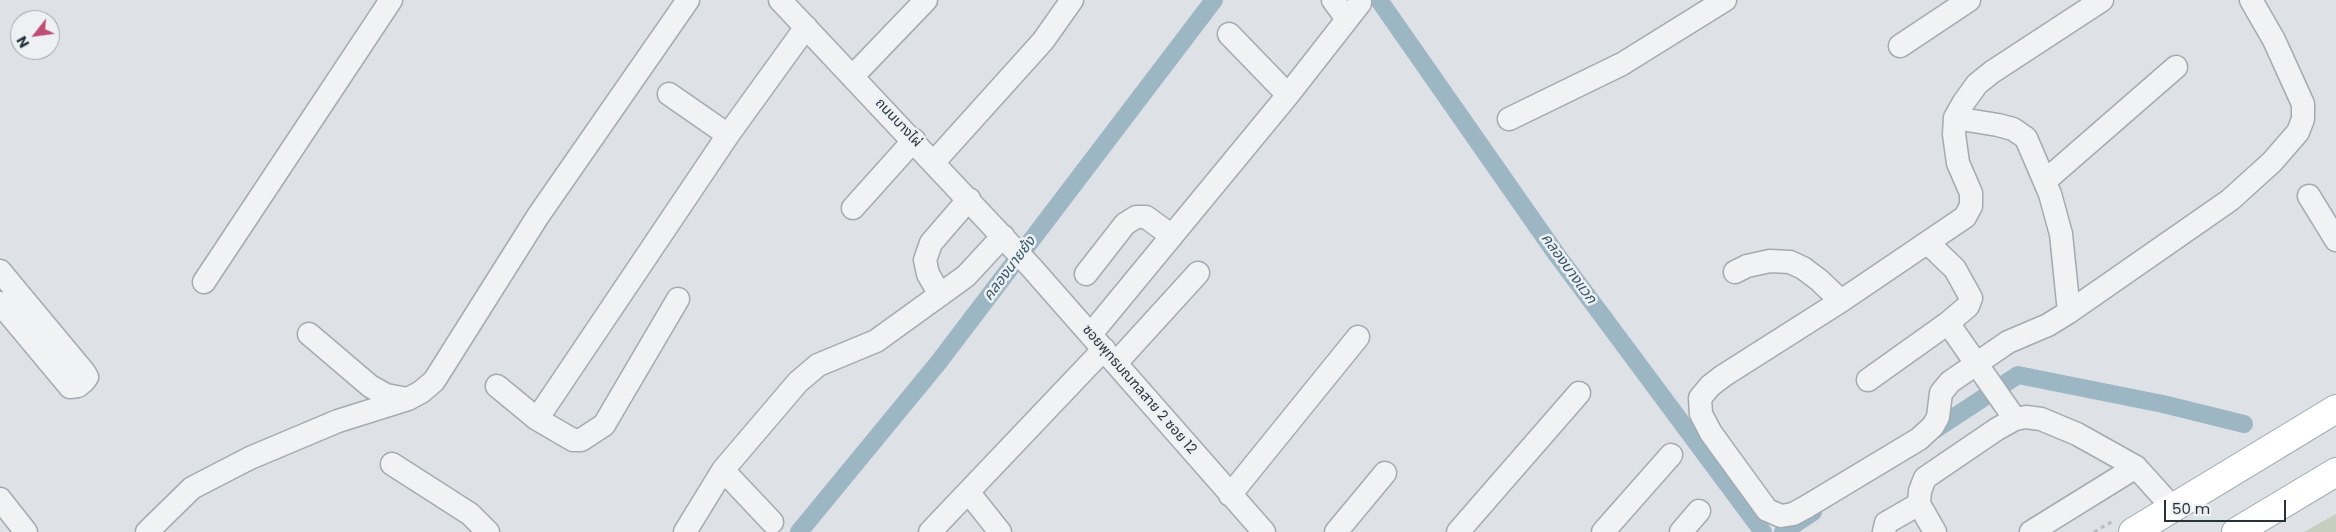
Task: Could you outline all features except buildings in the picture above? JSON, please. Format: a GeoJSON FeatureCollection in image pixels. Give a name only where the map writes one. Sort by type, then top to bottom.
{"type":"FeatureCollection","features":[{"type":"Feature","properties":{"kind":"main road"},"geometry":{"type":"LineString","coordinates":[[2133,532],[2336,409]]}},
{"type":"Feature","properties":{"kind":"main road"},"geometry":{"type":"LineString","coordinates":[[2236,532],[2336,472]]}},
{"type":"Feature","properties":{"kind":"street"},"geometry":{"type":"LineString","coordinates":[[204,282],[391,0]]}},
{"type":"Feature","properties":{"kind":"street"},"geometry":{"type":"LineString","coordinates":[[147,532],[192,488],[250,458],[338,421],[408,400],[422,392],[434,381],[538,216],[688,0]]}},
{"type":"Feature","properties":{"kind":"street","name":"ถนนบางไผ่"},"geometry":{"type":"LineString","coordinates":[[780,0],[914,140],[1008,242]]}},
{"type":"Feature","properties":{"kind":"street"},"geometry":{"type":"LineString","coordinates":[[853,76],[926,0]]}},
{"type":"Feature","properties":{"kind":"street"},"geometry":{"type":"LineString","coordinates":[[934,162],[1043,41],[1072,0]]}},
{"type":"Feature","properties":{"kind":"street"},"geometry":{"type":"LineString","coordinates":[[1103,349],[1172,236],[1288,95],[1353,11],[1333,0]]}},
{"type":"Feature","properties":{"kind":"street"},"geometry":{"type":"LineString","coordinates":[[1509,119],[1622,64],[1725,0]]}},
{"type":"Feature","properties":{"kind":"street"},"geometry":{"type":"LineString","coordinates":[[1900,46],[1969,0]]}},
{"type":"Feature","properties":{"kind":"street"},"geometry":{"type":"LineString","coordinates":[[2102,0],[1977,84],[1955,118],[1954,134],[1958,163],[1971,193],[1971,206],[1965,217],[1840,301],[1723,376],[1710,386],[1700,398],[1701,414],[1711,433],[1767,510],[1781,516],[1793,514],[1919,438],[1933,426],[1938,417],[1941,393],[1950,382],[2008,342],[2048,325],[2069,312],[2230,200],[2272,162],[2298,132],[2303,119],[2303,104],[2274,40],[2251,0]]}},
{"type":"Feature","properties":{"kind":"street"},"geometry":{"type":"LineString","coordinates":[[537,419],[728,135],[806,27]]}},
{"type":"Feature","properties":{"kind":"street"},"geometry":{"type":"LineString","coordinates":[[1229,34],[1288,95]]}},
{"type":"Feature","properties":{"kind":"street"},"geometry":{"type":"LineString","coordinates":[[2045,181],[2176,67]]}},
{"type":"Feature","properties":{"kind":"street"},"geometry":{"type":"LineString","coordinates":[[668,94],[728,135]]}},
{"type":"Feature","properties":{"kind":"street"},"geometry":{"type":"LineString","coordinates":[[1955,118],[1998,125],[2013,130],[2026,138],[2045,181],[2061,234],[2069,312]]}},
{"type":"Feature","properties":{"kind":"street"},"geometry":{"type":"LineString","coordinates":[[853,208],[914,140]]}},
{"type":"Feature","properties":{"kind":"street"},"geometry":{"type":"LineString","coordinates":[[2309,196],[2336,240]]}},
{"type":"Feature","properties":{"kind":"street"},"geometry":{"type":"LineString","coordinates":[[940,295],[928,274],[925,260],[931,243],[969,199]]}},
{"type":"Feature","properties":{"kind":"street"},"geometry":{"type":"LineString","coordinates":[[1086,274],[1125,224],[1136,217],[1146,217],[1172,236]]}},
{"type":"Feature","properties":{"kind":"street"},"geometry":{"type":"LineString","coordinates":[[684,532],[723,470],[798,382],[818,365],[876,341],[966,276],[1008,242]]}},
{"type":"Feature","properties":{"kind":"street","name":"ซอยพุทธมณฑลสาย 2 ซอย 12"},"geometry":{"type":"LineString","coordinates":[[1008,242],[1264,532]]}},
{"type":"Feature","properties":{"kind":"street"},"geometry":{"type":"LineString","coordinates":[[1885,368],[1948,323],[1968,306],[1971,298],[1955,270],[1928,242]]}},
{"type":"Feature","properties":{"kind":"street"},"geometry":{"type":"LineString","coordinates":[[1735,272],[1747,266],[1770,261],[1790,262],[1803,268],[1820,280],[1840,301]]}},
{"type":"Feature","properties":{"kind":"street"},"geometry":{"type":"LineString","coordinates":[[0,271],[35,329],[0,303]]}},
{"type":"Feature","properties":{"kind":"street"},"geometry":{"type":"LineString","coordinates":[[930,532],[969,493],[1103,349],[1198,273]]}},
{"type":"Feature","properties":{"kind":"street"},"geometry":{"type":"LineString","coordinates":[[497,386],[537,419],[572,440],[581,440],[604,425],[678,299]]}},
{"type":"Feature","properties":{"kind":"street"},"geometry":{"type":"LineString","coordinates":[[1948,323],[2005,405],[2026,417],[2041,419],[2077,434],[2136,467],[2173,508]]}},
{"type":"Feature","properties":{"kind":"street"},"geometry":{"type":"LineString","coordinates":[[309,334],[370,386],[386,395],[408,400]]}},
{"type":"Feature","properties":{"kind":"street"},"geometry":{"type":"LineString","coordinates":[[1230,495],[1358,337]]}},
{"type":"Feature","properties":{"kind":"street"},"geometry":{"type":"LineString","coordinates":[[1458,532],[1579,393]]}},
{"type":"Feature","properties":{"kind":"street"},"geometry":{"type":"LineString","coordinates":[[1935,532],[1919,504],[1922,485],[1930,473],[1997,429],[2005,405]]}},
{"type":"Feature","properties":{"kind":"street"},"geometry":{"type":"LineString","coordinates":[[1603,532],[1671,455]]}},
{"type":"Feature","properties":{"kind":"street"},"geometry":{"type":"LineString","coordinates":[[392,464],[470,514],[488,532]]}},
{"type":"Feature","properties":{"kind":"street"},"geometry":{"type":"LineString","coordinates":[[2031,532],[2136,467]]}},
{"type":"Feature","properties":{"kind":"street"},"geometry":{"type":"LineString","coordinates":[[723,470],[772,522]]}},
{"type":"Feature","properties":{"kind":"street"},"geometry":{"type":"LineString","coordinates":[[1336,532],[1386,473]]}},
{"type":"Feature","properties":{"kind":"street"},"geometry":{"type":"LineString","coordinates":[[969,493],[998,531]]}},
{"type":"Feature","properties":{"kind":"street"},"geometry":{"type":"LineString","coordinates":[[0,499],[26,532]]}},
{"type":"Feature","properties":{"kind":"street"},"geometry":{"type":"LineString","coordinates":[[1884,532],[1886,523],[1919,504]]}},
{"type":"Feature","properties":{"kind":"street"},"geometry":{"type":"LineString","coordinates":[[1681,532],[1699,511]]}},
{"type":"Feature","properties":{"kind":"green space"},"geometry":{"type":"Polygon","coordinates":[[[2336,514],[2336,532],[2304,532],[2336,514]]]}},
{"type":"Feature","properties":{"kind":"waterway","name":"คลองนายย้ง"},"geometry":{"type":"LineString","coordinates":[[799,532],[938,363],[1214,0]]}},
{"type":"Feature","properties":{"kind":"waterway","name":"คลองบางแวก"},"geometry":{"type":"LineString","coordinates":[[1379,0],[1557,255],[1763,532]]}},
{"type":"Feature","properties":{"kind":"waterway"},"geometry":{"type":"LineString","coordinates":[[1930,433],[2018,375],[2163,404],[2244,424]]}},
{"type":"Feature","properties":{"kind":"waterway"},"geometry":{"type":"LineString","coordinates":[[1783,532],[1813,512]]}}]}
